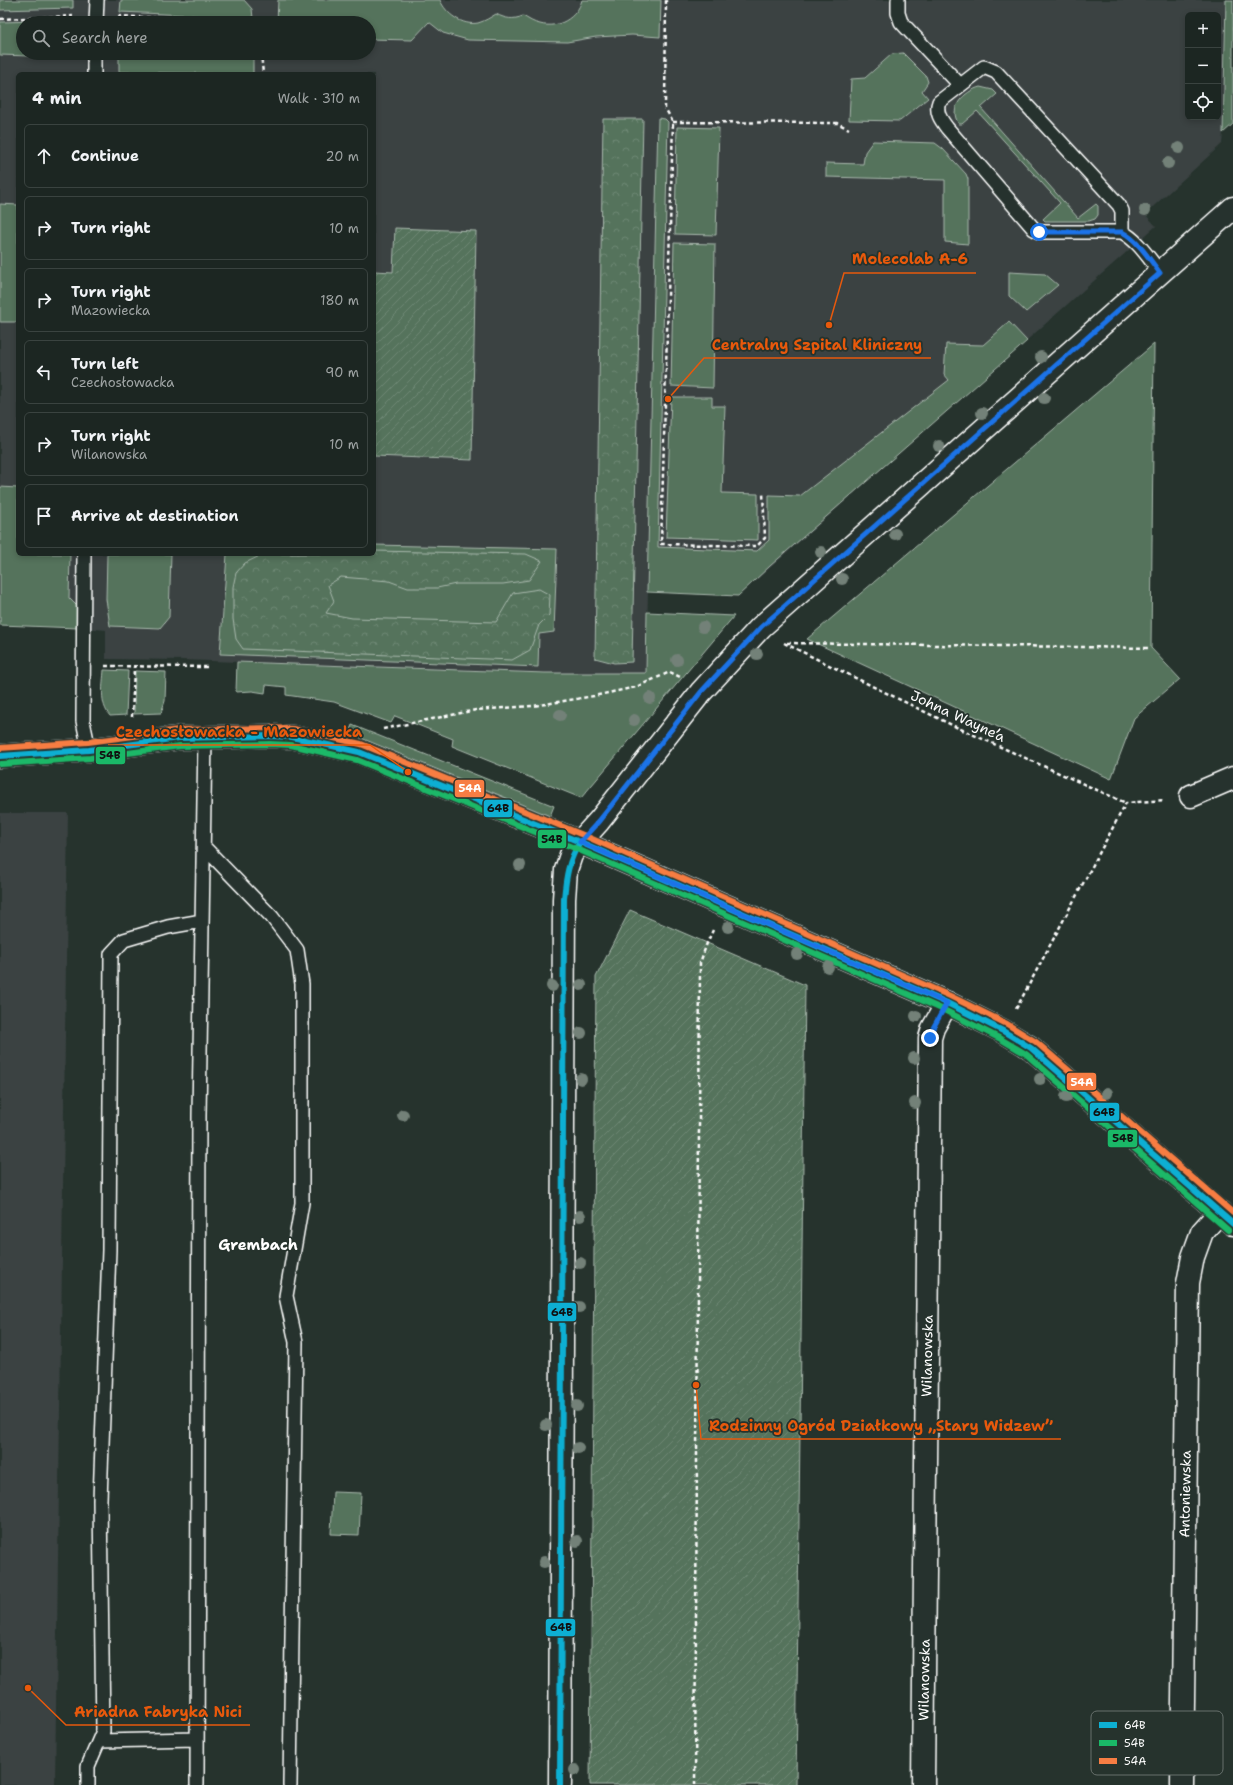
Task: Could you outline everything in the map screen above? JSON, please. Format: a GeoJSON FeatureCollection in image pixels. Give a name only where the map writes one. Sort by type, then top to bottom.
{"type":"FeatureCollection","features":[{"type":"Feature","properties":{"kind":"street"},"geometry":{"type":"LineString","coordinates":[[560,1785],[564,899],[566,870],[571,856],[580,842],[599,821],[701,692],[761,627],[1233,208]]}},
{"type":"Feature","properties":{"kind":"street"},"geometry":{"type":"LineString","coordinates":[[0,756],[89,750],[179,738],[205,737],[292,737],[359,752],[580,842],[947,1003],[1003,1032],[1031,1048],[1226,1218]]}},
{"type":"Feature","properties":{"kind":"street"},"geometry":{"type":"LineString","coordinates":[[1191,796],[1233,778]]}},
{"type":"Feature","properties":{"kind":"street","name":"Wilanowska"},"geometry":{"type":"LineString","coordinates":[[923,1785],[930,1038],[933,1028],[947,1003]]}},
{"type":"Feature","properties":{"kind":"street","name":"Antoniewska"},"geometry":{"type":"LineString","coordinates":[[1183,1711],[1188,1283],[1193,1258],[1202,1232],[1226,1218]]}},
{"type":"Feature","properties":{"kind":"street","name":"Antoniewska"},"geometry":{"type":"LineString","coordinates":[[1182,1775],[1182,1785]]}},
{"type":"Feature","properties":{"kind":"lane"},"geometry":{"type":"LineString","coordinates":[[96,16],[97,0]]}},
{"type":"Feature","properties":{"kind":"lane"},"geometry":{"type":"LineString","coordinates":[[898,0],[898,13],[901,22],[960,85]]}},
{"type":"Feature","properties":{"kind":"lane"},"geometry":{"type":"LineString","coordinates":[[94,60],[94,72]]}},
{"type":"Feature","properties":{"kind":"lane"},"geometry":{"type":"LineString","coordinates":[[1122,232],[1122,211],[1119,205],[996,72],[984,68],[939,102],[937,108],[939,116],[947,128],[1034,229],[1039,232],[1122,232],[1136,244],[1160,273]]}},
{"type":"Feature","properties":{"kind":"lane"},"geometry":{"type":"LineString","coordinates":[[84,556],[83,721],[89,750]]}},
{"type":"Feature","properties":{"kind":"lane"},"geometry":{"type":"LineString","coordinates":[[197,1785],[199,1124],[205,737]]}},
{"type":"Feature","properties":{"kind":"lane"},"geometry":{"type":"LineString","coordinates":[[204,847],[272,917],[297,950],[302,984],[302,1203],[286,1296],[296,1342],[290,1785]]}},
{"type":"Feature","properties":{"kind":"lane"},"geometry":{"type":"LineString","coordinates":[[88,1785],[88,1766],[103,1731],[100,1500],[109,1250],[111,954],[124,940],[168,927],[202,921]]}},
{"type":"Feature","properties":{"kind":"lane"},"geometry":{"type":"LineString","coordinates":[[99,1741],[197,1739]]}},
{"type":"Feature","properties":{"kind":"path"},"geometry":{"type":"LineString","coordinates":[[666,0],[665,108],[673,122],[661,544],[757,546],[765,538],[763,492]]}},
{"type":"Feature","properties":{"kind":"path"},"geometry":{"type":"LineString","coordinates":[[0,19],[16,19]]}},
{"type":"Feature","properties":{"kind":"path"},"geometry":{"type":"LineString","coordinates":[[262,60],[263,72]]}},
{"type":"Feature","properties":{"kind":"path"},"geometry":{"type":"LineString","coordinates":[[673,122],[837,123],[849,129]]}},
{"type":"Feature","properties":{"kind":"path","name":"Johna Wayne’a"},"geometry":{"type":"LineString","coordinates":[[1126,803],[956,727],[784,643],[1150,648]]}},
{"type":"Feature","properties":{"kind":"path"},"geometry":{"type":"LineString","coordinates":[[98,666],[208,667]]}},
{"type":"Feature","properties":{"kind":"path"},"geometry":{"type":"LineString","coordinates":[[132,718],[134,666]]}},
{"type":"Feature","properties":{"kind":"path"},"geometry":{"type":"LineString","coordinates":[[383,729],[476,710],[533,706],[594,696],[636,687],[670,672],[680,677]]}},
{"type":"Feature","properties":{"kind":"path"},"geometry":{"type":"LineString","coordinates":[[1003,1032],[1126,803],[1148,802],[1191,796]]}},
{"type":"Feature","properties":{"kind":"path"},"geometry":{"type":"LineString","coordinates":[[695,1785],[700,963],[707,943],[726,906]]}},
{"type":"Feature","properties":{"kind":"shaded area"},"geometry":{"type":"Polygon","coordinates":[[[0,0],[1233,0],[1233,124],[1223,133],[1222,144],[1145,214],[1156,226],[738,596],[648,592],[646,673],[545,673],[182,660],[106,659],[106,630],[0,625],[0,0]]]}},
{"type":"Feature","properties":{"kind":"shaded area"},"geometry":{"type":"Polygon","coordinates":[[[0,813],[68,813],[55,1785],[0,1785],[0,813]]]}},
{"type":"Feature","properties":{"kind":"green space"},"geometry":{"type":"Polygon","coordinates":[[[0,0],[73,0],[73,8],[0,10],[0,0]]]}},
{"type":"Feature","properties":{"kind":"green space"},"geometry":{"type":"Polygon","coordinates":[[[121,0],[244,0],[252,9],[253,16],[209,16],[120,12],[121,0]]]}},
{"type":"Feature","properties":{"kind":"green space"},"geometry":{"type":"Polygon","coordinates":[[[278,0],[440,0],[450,14],[466,23],[478,23],[496,14],[510,18],[523,16],[536,23],[553,25],[566,21],[571,17],[576,12],[582,0],[661,0],[660,37],[632,35],[596,37],[567,42],[468,40],[443,33],[429,22],[412,40],[376,39],[376,16],[277,16],[278,0]]]}},
{"type":"Feature","properties":{"kind":"green space"},"geometry":{"type":"Polygon","coordinates":[[[1226,0],[1233,0],[1233,124],[1223,133],[1226,0]]]}},
{"type":"Feature","properties":{"kind":"green space"},"geometry":{"type":"Polygon","coordinates":[[[0,22],[16,22],[16,56],[0,55],[0,22]]]}},
{"type":"Feature","properties":{"kind":"green space"},"geometry":{"type":"Polygon","coordinates":[[[903,53],[926,76],[928,82],[922,91],[928,98],[900,121],[849,120],[851,79],[865,78],[892,54],[903,53]]]}},
{"type":"Feature","properties":{"kind":"green space"},"geometry":{"type":"Polygon","coordinates":[[[119,60],[253,60],[253,72],[119,72],[119,60]]]}},
{"type":"Feature","properties":{"kind":"green space"},"geometry":{"type":"Polygon","coordinates":[[[980,87],[993,90],[997,94],[981,108],[1078,218],[1096,204],[1098,206],[1098,215],[1095,219],[1089,221],[1045,221],[1043,219],[1060,203],[977,111],[962,124],[959,124],[955,112],[956,106],[959,101],[969,92],[980,87]]]}},
{"type":"Feature","properties":{"kind":"green space"},"geometry":{"type":"Polygon","coordinates":[[[658,118],[665,119],[668,122],[658,547],[757,551],[769,540],[769,495],[800,496],[949,380],[944,374],[946,344],[983,345],[1009,322],[1027,341],[770,566],[738,596],[647,592],[658,118]]]}},
{"type":"Feature","properties":{"kind":"green space"},"geometry":{"type":"Polygon","coordinates":[[[603,119],[643,119],[632,662],[614,663],[595,658],[603,119]]]}},
{"type":"Feature","properties":{"kind":"green space"},"geometry":{"type":"Polygon","coordinates":[[[677,127],[719,128],[716,235],[675,234],[677,127]]]}},
{"type":"Feature","properties":{"kind":"green space"},"geometry":{"type":"Polygon","coordinates":[[[873,141],[935,143],[943,149],[966,174],[968,179],[968,244],[945,242],[945,180],[826,177],[826,163],[863,164],[865,152],[873,141]]]}},
{"type":"Feature","properties":{"kind":"green space"},"geometry":{"type":"Polygon","coordinates":[[[0,204],[16,205],[16,322],[0,322],[0,204]]]}},
{"type":"Feature","properties":{"kind":"green space"},"geometry":{"type":"Polygon","coordinates":[[[395,228],[476,231],[472,460],[376,456],[376,271],[393,272],[395,228]]]}},
{"type":"Feature","properties":{"kind":"green space"},"geometry":{"type":"Polygon","coordinates":[[[674,243],[715,244],[713,388],[671,386],[674,243]]]}},
{"type":"Feature","properties":{"kind":"green space"},"geometry":{"type":"Polygon","coordinates":[[[1009,272],[1045,274],[1058,285],[1026,312],[1009,296],[1009,272]]]}},
{"type":"Feature","properties":{"kind":"green space"},"geometry":{"type":"Polygon","coordinates":[[[1154,344],[1151,648],[1180,679],[1134,718],[1111,779],[807,639],[1154,344]]]}},
{"type":"Feature","properties":{"kind":"green space"},"geometry":{"type":"Polygon","coordinates":[[[671,397],[712,397],[712,406],[725,406],[722,493],[758,494],[758,540],[666,537],[671,397]]]}},
{"type":"Feature","properties":{"kind":"green space"},"geometry":{"type":"Polygon","coordinates":[[[0,487],[16,488],[16,556],[70,556],[69,598],[77,606],[78,628],[0,625],[0,487]]]}},
{"type":"Feature","properties":{"kind":"green space"},"geometry":{"type":"Polygon","coordinates":[[[376,545],[557,549],[554,632],[539,634],[538,667],[220,654],[227,556],[376,556],[376,545]]]}},
{"type":"Feature","properties":{"kind":"green space"},"geometry":{"type":"Polygon","coordinates":[[[376,551],[526,554],[542,561],[529,580],[503,584],[456,584],[437,588],[408,588],[389,581],[341,577],[328,585],[334,601],[326,613],[352,618],[496,622],[513,593],[539,589],[550,595],[549,615],[539,625],[530,650],[512,660],[243,649],[236,639],[233,619],[233,587],[236,573],[245,563],[260,556],[376,556],[376,551]]]}},
{"type":"Feature","properties":{"kind":"green space"},"geometry":{"type":"Polygon","coordinates":[[[107,556],[171,556],[169,617],[160,628],[110,626],[106,599],[107,556]]]}},
{"type":"Feature","properties":{"kind":"green space"},"geometry":{"type":"Polygon","coordinates":[[[647,612],[734,616],[581,798],[452,746],[453,739],[395,716],[391,723],[334,702],[286,695],[286,687],[266,685],[265,693],[252,691],[236,692],[237,662],[545,673],[646,673],[647,612]]]}},
{"type":"Feature","properties":{"kind":"green space"},"geometry":{"type":"Polygon","coordinates":[[[104,670],[128,671],[126,715],[110,716],[104,705],[102,694],[104,670]]]}},
{"type":"Feature","properties":{"kind":"green space"},"geometry":{"type":"Polygon","coordinates":[[[135,671],[166,672],[165,701],[161,713],[134,714],[135,671]]]}},
{"type":"Feature","properties":{"kind":"green space"},"geometry":{"type":"Polygon","coordinates":[[[352,725],[554,806],[550,816],[349,733],[352,725]]]}},
{"type":"Feature","properties":{"kind":"green space"},"geometry":{"type":"Polygon","coordinates":[[[630,910],[805,985],[796,1785],[590,1785],[596,977],[630,910]]]}},
{"type":"Feature","properties":{"kind":"green space"},"geometry":{"type":"Polygon","coordinates":[[[333,1492],[361,1493],[359,1535],[331,1534],[333,1492]]]}},
{"type":"Feature","properties":{"kind":"transit line","name":"54A"},"geometry":{"type":"LineString","coordinates":[[0,748],[88,742],[179,730],[270,728],[293,729],[361,744],[583,835],[950,996],[1007,1024],[1036,1042],[1233,1213]]}},
{"type":"Feature","properties":{"kind":"transit line","name":"64B"},"geometry":{"type":"LineString","coordinates":[[0,756],[89,750],[179,738],[270,736],[292,737],[359,752],[580,842],[947,1003],[1003,1031],[1031,1048],[1233,1224]]}},
{"type":"Feature","properties":{"kind":"transit line","name":"54B"},"geometry":{"type":"LineString","coordinates":[[1,764],[90,758],[180,746],[270,744],[291,745],[357,760],[577,849],[944,1010],[999,1038],[1026,1054],[1228,1230]]}},
{"type":"Feature","properties":{"kind":"transit line","name":"64B"},"geometry":{"type":"LineString","coordinates":[[560,1785],[564,899],[568,869],[580,842]]}},
{"type":"Feature","properties":{"kind":"place","name":"Molecolab A-6"},"geometry":{"type":"Point","coordinates":[829,325]}},
{"type":"Feature","properties":{"kind":"place","name":"Centralny Szpital Kliniczny"},"geometry":{"type":"Point","coordinates":[668,399]}},
{"type":"Feature","properties":{"kind":"place","name":"Czechosłowacka - Mazowiecka"},"geometry":{"type":"Point","coordinates":[408,772]}},
{"type":"Feature","properties":{"kind":"place","name":"Rodzinny Ogród Działkowy „Stary Widzew”"},"geometry":{"type":"Point","coordinates":[696,1385]}},
{"type":"Feature","properties":{"kind":"place","name":"Ariadna Fabryka Nici"},"geometry":{"type":"Point","coordinates":[28,1688]}},
{"type":"Feature","properties":{"kind":"district","name":"Grembach"},"geometry":{"type":"Point","coordinates":[258,1245]}},
{"type":"Feature","properties":{"kind":"route"},"geometry":{"type":"LineString","coordinates":[[930,1038],[933,1028],[947,1003],[580,842],[599,821],[701,692],[770,618],[1160,273],[1136,244],[1122,232],[1039,232]]}}]}
